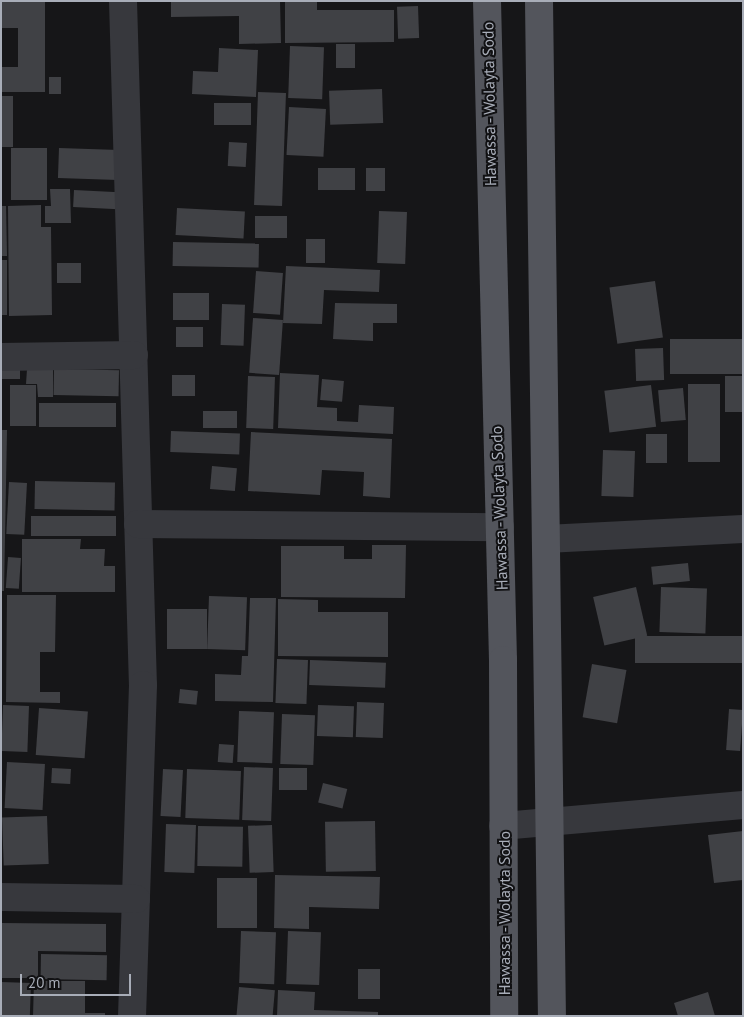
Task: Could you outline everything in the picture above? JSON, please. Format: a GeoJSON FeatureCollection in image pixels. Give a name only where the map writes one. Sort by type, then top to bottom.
{"type":"FeatureCollection","features":[{"type":"Feature","properties":{"kind":"main road","name":"Hawassa - Wolayta Sodo"},"geometry":{"type":"LineString","coordinates":[[487,1],[500,527],[504,1016]]}},
{"type":"Feature","properties":{"kind":"main road"},"geometry":{"type":"LineString","coordinates":[[539,1],[552,1016]]}},
{"type":"Feature","properties":{"kind":"street"},"geometry":{"type":"LineString","coordinates":[[123,1],[143,685],[132,1016]]}},
{"type":"Feature","properties":{"kind":"street"},"geometry":{"type":"LineString","coordinates":[[1,357],[134,354]]}},
{"type":"Feature","properties":{"kind":"street"},"geometry":{"type":"LineString","coordinates":[[138,524],[500,527]]}},
{"type":"Feature","properties":{"kind":"street"},"geometry":{"type":"LineString","coordinates":[[546,539],[743,529]]}},
{"type":"Feature","properties":{"kind":"street"},"geometry":{"type":"LineString","coordinates":[[503,826],[743,806]]}},
{"type":"Feature","properties":{"kind":"street"},"geometry":{"type":"LineString","coordinates":[[1,897],[136,899]]}},
{"type":"Feature","properties":{"kind":"building"},"geometry":{"type":"Polygon","coordinates":[[[1,1],[45,1],[45,92],[1,92],[1,67],[18,67],[18,28],[1,28],[1,1]]]}},
{"type":"Feature","properties":{"kind":"building"},"geometry":{"type":"Polygon","coordinates":[[[171,1],[280,1],[281,43],[239,44],[239,16],[171,17],[171,1]]]}},
{"type":"Feature","properties":{"kind":"building"},"geometry":{"type":"Polygon","coordinates":[[[285,1],[317,1],[317,10],[394,10],[394,42],[285,43],[285,1]]]}},
{"type":"Feature","properties":{"kind":"building"},"geometry":{"type":"Polygon","coordinates":[[[418,6],[419,38],[398,39],[397,7],[418,6]]]}},
{"type":"Feature","properties":{"kind":"building"},"geometry":{"type":"Polygon","coordinates":[[[336,44],[355,44],[355,68],[336,68],[336,44]]]}},
{"type":"Feature","properties":{"kind":"building"},"geometry":{"type":"Polygon","coordinates":[[[290,46],[324,47],[322,99],[288,98],[290,46]]]}},
{"type":"Feature","properties":{"kind":"building"},"geometry":{"type":"Polygon","coordinates":[[[219,48],[258,50],[256,97],[192,94],[193,71],[218,72],[219,48]]]}},
{"type":"Feature","properties":{"kind":"building"},"geometry":{"type":"Polygon","coordinates":[[[49,77],[61,77],[61,94],[49,94],[49,77]]]}},
{"type":"Feature","properties":{"kind":"building"},"geometry":{"type":"Polygon","coordinates":[[[382,89],[383,123],[330,125],[329,91],[382,89]]]}},
{"type":"Feature","properties":{"kind":"building"},"geometry":{"type":"Polygon","coordinates":[[[258,92],[286,93],[282,206],[254,205],[258,92]]]}},
{"type":"Feature","properties":{"kind":"building"},"geometry":{"type":"Polygon","coordinates":[[[1,96],[13,96],[13,147],[1,147],[1,96]]]}},
{"type":"Feature","properties":{"kind":"building"},"geometry":{"type":"Polygon","coordinates":[[[214,103],[251,103],[251,125],[214,125],[214,103]]]}},
{"type":"Feature","properties":{"kind":"building"},"geometry":{"type":"Polygon","coordinates":[[[289,107],[326,109],[323,157],[286,155],[289,107]]]}},
{"type":"Feature","properties":{"kind":"building"},"geometry":{"type":"Polygon","coordinates":[[[229,142],[247,143],[246,167],[228,166],[229,142]]]}},
{"type":"Feature","properties":{"kind":"building"},"geometry":{"type":"Polygon","coordinates":[[[11,148],[47,148],[47,200],[11,200],[11,148]]]}},
{"type":"Feature","properties":{"kind":"building"},"geometry":{"type":"Polygon","coordinates":[[[59,148],[119,150],[118,180],[58,178],[59,148]]]}},
{"type":"Feature","properties":{"kind":"building"},"geometry":{"type":"Polygon","coordinates":[[[318,168],[355,168],[355,190],[318,190],[318,168]]]}},
{"type":"Feature","properties":{"kind":"building"},"geometry":{"type":"Polygon","coordinates":[[[366,168],[385,168],[385,191],[366,191],[366,168]]]}},
{"type":"Feature","properties":{"kind":"building"},"geometry":{"type":"Polygon","coordinates":[[[50,189],[70,189],[71,223],[45,223],[45,206],[51,206],[50,189]]]}},
{"type":"Feature","properties":{"kind":"building"},"geometry":{"type":"Polygon","coordinates":[[[74,190],[119,192],[118,209],[73,207],[74,190]]]}},
{"type":"Feature","properties":{"kind":"building"},"geometry":{"type":"Polygon","coordinates":[[[41,205],[41,227],[51,227],[52,315],[9,316],[8,206],[41,205]]]}},
{"type":"Feature","properties":{"kind":"building"},"geometry":{"type":"Polygon","coordinates":[[[1,206],[6,206],[7,256],[1,256],[1,206]]]}},
{"type":"Feature","properties":{"kind":"building"},"geometry":{"type":"Polygon","coordinates":[[[177,208],[245,212],[243,239],[176,235],[177,208]]]}},
{"type":"Feature","properties":{"kind":"building"},"geometry":{"type":"Polygon","coordinates":[[[379,211],[407,212],[405,264],[377,263],[379,211]]]}},
{"type":"Feature","properties":{"kind":"building"},"geometry":{"type":"Polygon","coordinates":[[[255,216],[287,216],[287,238],[255,238],[255,216]]]}},
{"type":"Feature","properties":{"kind":"building"},"geometry":{"type":"Polygon","coordinates":[[[306,239],[325,239],[325,263],[306,263],[306,239]]]}},
{"type":"Feature","properties":{"kind":"building"},"geometry":{"type":"Polygon","coordinates":[[[173,242],[259,244],[259,267],[173,266],[173,242]]]}},
{"type":"Feature","properties":{"kind":"building"},"geometry":{"type":"Polygon","coordinates":[[[1,260],[7,260],[7,315],[1,315],[1,260]]]}},
{"type":"Feature","properties":{"kind":"building"},"geometry":{"type":"Polygon","coordinates":[[[57,263],[81,263],[81,283],[57,283],[57,263]]]}},
{"type":"Feature","properties":{"kind":"building"},"geometry":{"type":"Polygon","coordinates":[[[286,266],[380,270],[379,292],[324,290],[322,324],[283,323],[286,266]]]}},
{"type":"Feature","properties":{"kind":"building"},"geometry":{"type":"Polygon","coordinates":[[[256,271],[283,273],[280,315],[253,313],[256,271]]]}},
{"type":"Feature","properties":{"kind":"building"},"geometry":{"type":"Polygon","coordinates":[[[655,281],[663,337],[617,344],[609,287],[655,281]]]}},
{"type":"Feature","properties":{"kind":"building"},"geometry":{"type":"Polygon","coordinates":[[[173,293],[209,293],[209,320],[173,320],[173,293]]]}},
{"type":"Feature","properties":{"kind":"building"},"geometry":{"type":"Polygon","coordinates":[[[335,303],[397,304],[397,323],[373,323],[373,341],[333,339],[335,303]]]}},
{"type":"Feature","properties":{"kind":"building"},"geometry":{"type":"Polygon","coordinates":[[[222,304],[245,305],[244,346],[221,345],[222,304]]]}},
{"type":"Feature","properties":{"kind":"building"},"geometry":{"type":"Polygon","coordinates":[[[253,318],[283,320],[279,375],[249,373],[253,318]]]}},
{"type":"Feature","properties":{"kind":"building"},"geometry":{"type":"Polygon","coordinates":[[[176,327],[203,327],[203,347],[176,347],[176,327]]]}},
{"type":"Feature","properties":{"kind":"building"},"geometry":{"type":"Polygon","coordinates":[[[670,339],[743,339],[743,374],[670,374],[670,339]]]}},
{"type":"Feature","properties":{"kind":"building"},"geometry":{"type":"Polygon","coordinates":[[[663,348],[664,380],[636,381],[635,349],[663,348]]]}},
{"type":"Feature","properties":{"kind":"building"},"geometry":{"type":"Polygon","coordinates":[[[1,369],[20,369],[20,379],[1,379],[1,369]]]}},
{"type":"Feature","properties":{"kind":"building"},"geometry":{"type":"Polygon","coordinates":[[[27,369],[53,370],[53,397],[38,397],[37,384],[26,384],[27,369]]]}},
{"type":"Feature","properties":{"kind":"building"},"geometry":{"type":"Polygon","coordinates":[[[54,369],[119,370],[119,396],[54,395],[54,369]]]}},
{"type":"Feature","properties":{"kind":"building"},"geometry":{"type":"Polygon","coordinates":[[[280,373],[319,375],[317,407],[337,408],[337,421],[358,422],[359,405],[394,407],[393,434],[278,428],[280,373]]]}},
{"type":"Feature","properties":{"kind":"building"},"geometry":{"type":"Polygon","coordinates":[[[172,375],[195,375],[195,396],[172,396],[172,375]]]}},
{"type":"Feature","properties":{"kind":"building"},"geometry":{"type":"Polygon","coordinates":[[[248,376],[275,377],[273,429],[246,428],[248,376]]]}},
{"type":"Feature","properties":{"kind":"building"},"geometry":{"type":"Polygon","coordinates":[[[725,376],[743,376],[743,412],[725,412],[725,376]]]}},
{"type":"Feature","properties":{"kind":"building"},"geometry":{"type":"Polygon","coordinates":[[[322,379],[344,381],[342,402],[320,400],[322,379]]]}},
{"type":"Feature","properties":{"kind":"building"},"geometry":{"type":"Polygon","coordinates":[[[688,384],[720,384],[720,462],[688,462],[688,384]]]}},
{"type":"Feature","properties":{"kind":"building"},"geometry":{"type":"Polygon","coordinates":[[[10,385],[36,385],[36,426],[10,426],[10,385]]]}},
{"type":"Feature","properties":{"kind":"building"},"geometry":{"type":"Polygon","coordinates":[[[651,385],[656,427],[609,432],[604,391],[651,385]]]}},
{"type":"Feature","properties":{"kind":"building"},"geometry":{"type":"Polygon","coordinates":[[[683,388],[686,420],[661,422],[658,390],[683,388]]]}},
{"type":"Feature","properties":{"kind":"building"},"geometry":{"type":"Polygon","coordinates":[[[39,403],[116,403],[116,427],[39,427],[39,403]]]}},
{"type":"Feature","properties":{"kind":"building"},"geometry":{"type":"Polygon","coordinates":[[[203,411],[237,411],[237,428],[203,428],[203,411]]]}},
{"type":"Feature","properties":{"kind":"building"},"geometry":{"type":"Polygon","coordinates":[[[1,430],[7,430],[4,591],[1,591],[1,430]]]}},
{"type":"Feature","properties":{"kind":"building"},"geometry":{"type":"Polygon","coordinates":[[[171,431],[240,433],[239,454],[170,452],[171,431]]]}},
{"type":"Feature","properties":{"kind":"building"},"geometry":{"type":"Polygon","coordinates":[[[251,432],[392,439],[390,498],[363,496],[364,472],[322,470],[320,495],[248,491],[251,432]]]}},
{"type":"Feature","properties":{"kind":"building"},"geometry":{"type":"Polygon","coordinates":[[[646,434],[667,434],[667,463],[646,463],[646,434]]]}},
{"type":"Feature","properties":{"kind":"building"},"geometry":{"type":"Polygon","coordinates":[[[603,450],[635,451],[633,497],[601,496],[603,450]]]}},
{"type":"Feature","properties":{"kind":"building"},"geometry":{"type":"Polygon","coordinates":[[[212,466],[237,468],[235,491],[210,489],[212,466]]]}},
{"type":"Feature","properties":{"kind":"building"},"geometry":{"type":"Polygon","coordinates":[[[35,481],[115,482],[114,510],[35,509],[35,481]]]}},
{"type":"Feature","properties":{"kind":"building"},"geometry":{"type":"Polygon","coordinates":[[[9,482],[27,483],[24,535],[6,534],[9,482]]]}},
{"type":"Feature","properties":{"kind":"building"},"geometry":{"type":"Polygon","coordinates":[[[31,516],[116,516],[116,536],[31,536],[31,516]]]}},
{"type":"Feature","properties":{"kind":"building"},"geometry":{"type":"Polygon","coordinates":[[[22,539],[81,539],[80,549],[105,549],[104,566],[115,566],[115,592],[22,592],[22,539]]]}},
{"type":"Feature","properties":{"kind":"building"},"geometry":{"type":"Polygon","coordinates":[[[372,545],[406,545],[405,598],[281,597],[281,546],[344,546],[344,559],[372,559],[372,545]]]}},
{"type":"Feature","properties":{"kind":"building"},"geometry":{"type":"Polygon","coordinates":[[[8,557],[21,558],[19,589],[6,588],[8,557]]]}},
{"type":"Feature","properties":{"kind":"building"},"geometry":{"type":"Polygon","coordinates":[[[688,563],[690,581],[653,585],[651,567],[688,563]]]}},
{"type":"Feature","properties":{"kind":"building"},"geometry":{"type":"Polygon","coordinates":[[[636,587],[647,636],[604,646],[593,597],[636,587]]]}},
{"type":"Feature","properties":{"kind":"building"},"geometry":{"type":"Polygon","coordinates":[[[661,587],[707,589],[705,634],[659,632],[661,587]]]}},
{"type":"Feature","properties":{"kind":"building"},"geometry":{"type":"Polygon","coordinates":[[[7,595],[56,595],[55,652],[40,652],[40,692],[60,692],[60,703],[6,702],[7,595]]]}},
{"type":"Feature","properties":{"kind":"building"},"geometry":{"type":"Polygon","coordinates":[[[209,596],[247,597],[245,650],[207,649],[209,596]]]}},
{"type":"Feature","properties":{"kind":"building"},"geometry":{"type":"Polygon","coordinates":[[[250,598],[276,598],[273,702],[215,701],[215,674],[241,675],[242,656],[248,656],[250,598]]]}},
{"type":"Feature","properties":{"kind":"building"},"geometry":{"type":"Polygon","coordinates":[[[278,599],[318,600],[318,612],[388,612],[388,657],[278,656],[278,599]]]}},
{"type":"Feature","properties":{"kind":"building"},"geometry":{"type":"Polygon","coordinates":[[[167,609],[207,609],[207,649],[167,649],[167,609]]]}},
{"type":"Feature","properties":{"kind":"building"},"geometry":{"type":"Polygon","coordinates":[[[635,636],[743,636],[743,663],[635,663],[635,636]]]}},
{"type":"Feature","properties":{"kind":"building"},"geometry":{"type":"Polygon","coordinates":[[[277,659],[308,660],[306,704],[275,703],[277,659]]]}},
{"type":"Feature","properties":{"kind":"building"},"geometry":{"type":"Polygon","coordinates":[[[310,660],[386,663],[385,688],[309,685],[310,660]]]}},
{"type":"Feature","properties":{"kind":"building"},"geometry":{"type":"Polygon","coordinates":[[[592,664],[626,670],[617,723],[583,717],[592,664]]]}},
{"type":"Feature","properties":{"kind":"building"},"geometry":{"type":"Polygon","coordinates":[[[180,689],[198,691],[196,705],[179,703],[180,689]]]}},
{"type":"Feature","properties":{"kind":"building"},"geometry":{"type":"Polygon","coordinates":[[[357,702],[384,703],[383,738],[356,737],[357,702]]]}},
{"type":"Feature","properties":{"kind":"building"},"geometry":{"type":"Polygon","coordinates":[[[3,705],[29,706],[27,752],[1,751],[3,705]]]}},
{"type":"Feature","properties":{"kind":"building"},"geometry":{"type":"Polygon","coordinates":[[[318,705],[354,706],[353,737],[317,736],[318,705]]]}},
{"type":"Feature","properties":{"kind":"building"},"geometry":{"type":"Polygon","coordinates":[[[39,708],[88,711],[85,758],[36,755],[39,708]]]}},
{"type":"Feature","properties":{"kind":"building"},"geometry":{"type":"Polygon","coordinates":[[[729,709],[743,710],[740,751],[726,750],[729,709]]]}},
{"type":"Feature","properties":{"kind":"building"},"geometry":{"type":"Polygon","coordinates":[[[239,711],[274,712],[272,763],[237,762],[239,711]]]}},
{"type":"Feature","properties":{"kind":"building"},"geometry":{"type":"Polygon","coordinates":[[[282,714],[315,715],[313,765],[280,764],[282,714]]]}},
{"type":"Feature","properties":{"kind":"building"},"geometry":{"type":"Polygon","coordinates":[[[219,744],[234,745],[233,763],[218,762],[219,744]]]}},
{"type":"Feature","properties":{"kind":"building"},"geometry":{"type":"Polygon","coordinates":[[[7,762],[45,764],[43,810],[5,808],[7,762]]]}},
{"type":"Feature","properties":{"kind":"building"},"geometry":{"type":"Polygon","coordinates":[[[244,767],[273,768],[271,821],[242,820],[244,767]]]}},
{"type":"Feature","properties":{"kind":"building"},"geometry":{"type":"Polygon","coordinates":[[[52,768],[71,769],[70,784],[51,783],[52,768]]]}},
{"type":"Feature","properties":{"kind":"building"},"geometry":{"type":"Polygon","coordinates":[[[279,768],[307,768],[307,790],[279,790],[279,768]]]}},
{"type":"Feature","properties":{"kind":"building"},"geometry":{"type":"Polygon","coordinates":[[[163,769],[183,770],[181,817],[161,816],[163,769]]]}},
{"type":"Feature","properties":{"kind":"building"},"geometry":{"type":"Polygon","coordinates":[[[187,769],[241,771],[239,820],[185,818],[187,769]]]}},
{"type":"Feature","properties":{"kind":"building"},"geometry":{"type":"Polygon","coordinates":[[[323,783],[347,789],[342,808],[318,802],[323,783]]]}},
{"type":"Feature","properties":{"kind":"building"},"geometry":{"type":"Polygon","coordinates":[[[47,816],[49,864],[4,866],[2,818],[47,816]]]}},
{"type":"Feature","properties":{"kind":"building"},"geometry":{"type":"Polygon","coordinates":[[[375,821],[376,871],[326,872],[325,822],[375,821]]]}},
{"type":"Feature","properties":{"kind":"building"},"geometry":{"type":"Polygon","coordinates":[[[166,824],[196,825],[194,873],[164,872],[166,824]]]}},
{"type":"Feature","properties":{"kind":"building"},"geometry":{"type":"Polygon","coordinates":[[[272,825],[274,872],[250,873],[248,826],[272,825]]]}},
{"type":"Feature","properties":{"kind":"building"},"geometry":{"type":"Polygon","coordinates":[[[198,826],[243,827],[242,867],[197,866],[198,826]]]}},
{"type":"Feature","properties":{"kind":"building"},"geometry":{"type":"Polygon","coordinates":[[[743,831],[743,880],[714,883],[708,835],[743,831]]]}},
{"type":"Feature","properties":{"kind":"building"},"geometry":{"type":"Polygon","coordinates":[[[275,875],[380,877],[379,909],[309,907],[309,929],[274,928],[275,875]]]}},
{"type":"Feature","properties":{"kind":"building"},"geometry":{"type":"Polygon","coordinates":[[[217,878],[257,878],[257,928],[217,928],[217,878]]]}},
{"type":"Feature","properties":{"kind":"building"},"geometry":{"type":"Polygon","coordinates":[[[1,923],[106,924],[106,952],[38,951],[38,978],[1,978],[1,923]]]}},
{"type":"Feature","properties":{"kind":"building"},"geometry":{"type":"Polygon","coordinates":[[[241,931],[276,932],[274,984],[239,983],[241,931]]]}},
{"type":"Feature","properties":{"kind":"building"},"geometry":{"type":"Polygon","coordinates":[[[288,931],[321,932],[319,985],[286,984],[288,931]]]}},
{"type":"Feature","properties":{"kind":"building"},"geometry":{"type":"Polygon","coordinates":[[[41,954],[107,955],[107,980],[41,979],[41,954]]]}},
{"type":"Feature","properties":{"kind":"building"},"geometry":{"type":"Polygon","coordinates":[[[358,969],[380,969],[380,999],[358,999],[358,969]]]}},
{"type":"Feature","properties":{"kind":"building"},"geometry":{"type":"Polygon","coordinates":[[[34,981],[85,981],[85,1013],[105,1013],[105,1016],[33,1016],[34,981]]]}},
{"type":"Feature","properties":{"kind":"building"},"geometry":{"type":"Polygon","coordinates":[[[1,982],[31,983],[30,1016],[1,1016],[1,982]]]}},
{"type":"Feature","properties":{"kind":"building"},"geometry":{"type":"Polygon","coordinates":[[[239,987],[275,990],[273,1016],[236,1016],[239,987]]]}},
{"type":"Feature","properties":{"kind":"building"},"geometry":{"type":"Polygon","coordinates":[[[278,990],[315,992],[314,1010],[378,1012],[378,1016],[277,1016],[278,990]]]}},
{"type":"Feature","properties":{"kind":"building"},"geometry":{"type":"Polygon","coordinates":[[[708,992],[715,1016],[678,1016],[674,1003],[708,992]]]}}]}
